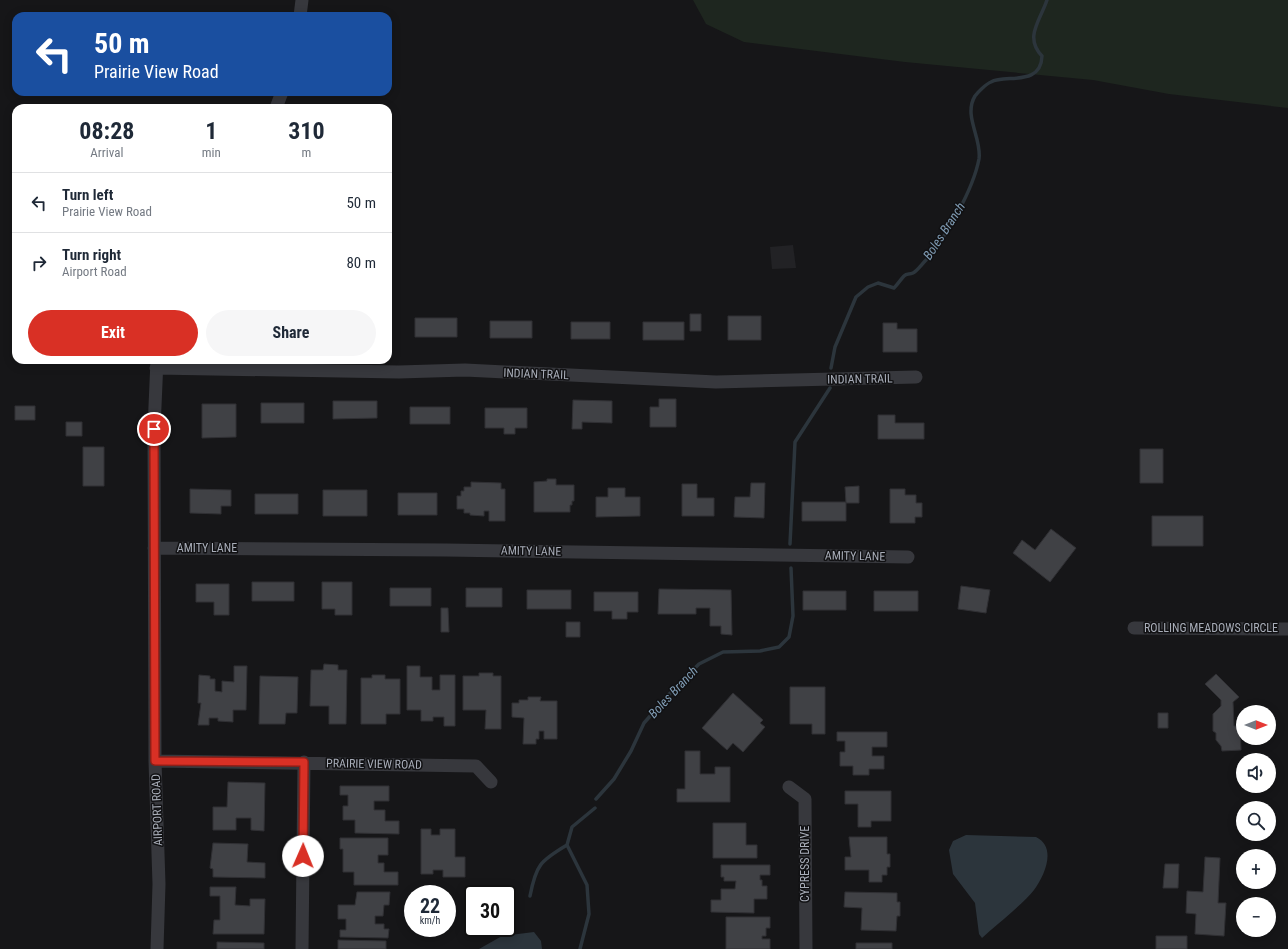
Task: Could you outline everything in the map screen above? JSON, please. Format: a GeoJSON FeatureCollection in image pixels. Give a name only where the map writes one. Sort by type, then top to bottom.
{"type":"FeatureCollection","features":[{"type":"Feature","properties":{"kind":"street"},"geometry":{"type":"LineString","coordinates":[[300,12],[302,0]]}},
{"type":"Feature","properties":{"kind":"street","name":"INDIAN TRAIL"},"geometry":{"type":"LineString","coordinates":[[157,364],[399,372],[465,370],[716,382],[916,377]]}},
{"type":"Feature","properties":{"kind":"street","name":"AIRPORT ROAD"},"geometry":{"type":"LineString","coordinates":[[157,364],[154,429],[155,761],[159,884],[157,949]]}},
{"type":"Feature","properties":{"kind":"street","name":"AMITY LANE"},"geometry":{"type":"LineString","coordinates":[[154,548],[430,550],[908,557]]}},
{"type":"Feature","properties":{"kind":"street","name":"ROLLING MEADOWS CIRCLE"},"geometry":{"type":"LineString","coordinates":[[1134,628],[1288,629]]}},
{"type":"Feature","properties":{"kind":"street","name":"PRAIRIE VIEW ROAD"},"geometry":{"type":"LineString","coordinates":[[155,761],[304,762],[476,766],[491,782]]}},
{"type":"Feature","properties":{"kind":"street"},"geometry":{"type":"LineString","coordinates":[[302,949],[304,762]]}},
{"type":"Feature","properties":{"kind":"street","name":"CYPRESS DRIVE"},"geometry":{"type":"LineString","coordinates":[[789,787],[805,799],[806,949]]}},
{"type":"Feature","properties":{"kind":"shaded area"},"geometry":{"type":"Polygon","coordinates":[[[693,0],[1288,0],[1288,108],[1169,94],[1093,80],[905,62],[744,42],[706,24],[693,0]]]}},
{"type":"Feature","properties":{"kind":"shaded area"},"geometry":{"type":"Polygon","coordinates":[[[793,245],[796,268],[772,269],[770,247],[793,245]]]}},
{"type":"Feature","properties":{"kind":"shaded area"},"geometry":{"type":"Polygon","coordinates":[[[966,835],[1036,837],[1046,847],[1047,862],[1042,877],[1034,890],[982,938],[979,934],[975,903],[953,874],[949,850],[953,841],[966,835]]]}},
{"type":"Feature","properties":{"kind":"shaded area"},"geometry":{"type":"Polygon","coordinates":[[[534,932],[541,941],[542,949],[479,949],[500,937],[516,937],[516,934],[534,932]]]}},
{"type":"Feature","properties":{"kind":"building"},"geometry":{"type":"Polygon","coordinates":[[[690,314],[701,314],[701,331],[690,331],[690,314]]]}},
{"type":"Feature","properties":{"kind":"building"},"geometry":{"type":"Polygon","coordinates":[[[728,316],[761,316],[761,340],[728,340],[728,316]]]}},
{"type":"Feature","properties":{"kind":"building"},"geometry":{"type":"Polygon","coordinates":[[[415,318],[457,318],[457,337],[415,337],[415,318]]]}},
{"type":"Feature","properties":{"kind":"building"},"geometry":{"type":"Polygon","coordinates":[[[490,321],[532,321],[532,338],[490,338],[490,321]]]}},
{"type":"Feature","properties":{"kind":"building"},"geometry":{"type":"Polygon","coordinates":[[[571,322],[610,322],[610,339],[571,339],[571,322]]]}},
{"type":"Feature","properties":{"kind":"building"},"geometry":{"type":"Polygon","coordinates":[[[643,322],[684,322],[684,340],[643,340],[643,322]]]}},
{"type":"Feature","properties":{"kind":"building"},"geometry":{"type":"Polygon","coordinates":[[[883,323],[897,323],[897,329],[917,329],[917,352],[883,352],[883,323]]]}},
{"type":"Feature","properties":{"kind":"building"},"geometry":{"type":"Polygon","coordinates":[[[659,399],[676,399],[676,427],[650,427],[650,407],[659,407],[659,399]]]}},
{"type":"Feature","properties":{"kind":"building"},"geometry":{"type":"Polygon","coordinates":[[[573,400],[612,401],[612,423],[582,422],[582,429],[572,429],[573,400]]]}},
{"type":"Feature","properties":{"kind":"building"},"geometry":{"type":"Polygon","coordinates":[[[333,401],[377,401],[377,418],[333,419],[333,401]]]}},
{"type":"Feature","properties":{"kind":"building"},"geometry":{"type":"Polygon","coordinates":[[[261,403],[304,403],[304,423],[261,423],[261,403]]]}},
{"type":"Feature","properties":{"kind":"building"},"geometry":{"type":"Polygon","coordinates":[[[202,404],[236,404],[236,437],[202,438],[202,404]]]}},
{"type":"Feature","properties":{"kind":"building"},"geometry":{"type":"Polygon","coordinates":[[[15,406],[35,406],[35,420],[15,420],[15,406]]]}},
{"type":"Feature","properties":{"kind":"building"},"geometry":{"type":"Polygon","coordinates":[[[410,407],[450,407],[450,424],[410,424],[410,407]]]}},
{"type":"Feature","properties":{"kind":"building"},"geometry":{"type":"Polygon","coordinates":[[[485,408],[527,408],[527,428],[515,428],[515,434],[504,434],[504,428],[485,428],[485,408]]]}},
{"type":"Feature","properties":{"kind":"building"},"geometry":{"type":"Polygon","coordinates":[[[878,415],[895,415],[895,423],[924,423],[924,439],[878,439],[878,415]]]}},
{"type":"Feature","properties":{"kind":"building"},"geometry":{"type":"Polygon","coordinates":[[[66,422],[82,422],[82,436],[66,436],[66,422]]]}},
{"type":"Feature","properties":{"kind":"building"},"geometry":{"type":"Polygon","coordinates":[[[83,447],[104,447],[104,486],[83,486],[83,447]]]}},
{"type":"Feature","properties":{"kind":"building"},"geometry":{"type":"Polygon","coordinates":[[[1140,449],[1163,449],[1163,483],[1140,483],[1140,449]]]}},
{"type":"Feature","properties":{"kind":"building"},"geometry":{"type":"Polygon","coordinates":[[[547,479],[556,479],[556,485],[574,485],[574,501],[572,501],[572,505],[570,505],[570,512],[534,512],[534,482],[547,481],[547,479]]]}},
{"type":"Feature","properties":{"kind":"building"},"geometry":{"type":"Polygon","coordinates":[[[471,482],[501,483],[501,489],[505,489],[505,521],[489,521],[489,511],[484,511],[484,516],[470,515],[470,513],[464,513],[464,509],[457,509],[457,496],[461,496],[461,491],[464,491],[464,487],[471,487],[471,482]]]}},
{"type":"Feature","properties":{"kind":"building"},"geometry":{"type":"Polygon","coordinates":[[[751,483],[765,483],[764,518],[734,517],[735,497],[750,497],[751,483]]]}},
{"type":"Feature","properties":{"kind":"building"},"geometry":{"type":"Polygon","coordinates":[[[682,484],[697,484],[697,498],[714,498],[714,516],[682,516],[682,484]]]}},
{"type":"Feature","properties":{"kind":"building"},"geometry":{"type":"Polygon","coordinates":[[[859,486],[859,503],[846,503],[845,487],[859,486]]]}},
{"type":"Feature","properties":{"kind":"building"},"geometry":{"type":"Polygon","coordinates":[[[608,488],[625,488],[625,497],[640,497],[640,516],[596,517],[596,497],[608,497],[608,488]]]}},
{"type":"Feature","properties":{"kind":"building"},"geometry":{"type":"Polygon","coordinates":[[[190,489],[231,490],[231,506],[221,506],[221,514],[190,513],[190,489]]]}},
{"type":"Feature","properties":{"kind":"building"},"geometry":{"type":"Polygon","coordinates":[[[890,489],[905,489],[905,495],[916,495],[916,503],[922,503],[922,517],[915,517],[915,523],[890,523],[890,489]]]}},
{"type":"Feature","properties":{"kind":"building"},"geometry":{"type":"Polygon","coordinates":[[[323,490],[367,490],[367,516],[323,516],[323,490]]]}},
{"type":"Feature","properties":{"kind":"building"},"geometry":{"type":"Polygon","coordinates":[[[398,493],[437,493],[437,515],[398,515],[398,493]]]}},
{"type":"Feature","properties":{"kind":"building"},"geometry":{"type":"Polygon","coordinates":[[[255,494],[298,494],[298,514],[255,514],[255,494]]]}},
{"type":"Feature","properties":{"kind":"building"},"geometry":{"type":"Polygon","coordinates":[[[802,502],[846,502],[846,521],[802,521],[802,502]]]}},
{"type":"Feature","properties":{"kind":"building"},"geometry":{"type":"Polygon","coordinates":[[[1152,516],[1203,516],[1203,546],[1152,546],[1152,516]]]}},
{"type":"Feature","properties":{"kind":"building"},"geometry":{"type":"Polygon","coordinates":[[[1051,529],[1076,548],[1050,582],[1013,553],[1022,540],[1035,550],[1051,529]]]}},
{"type":"Feature","properties":{"kind":"building"},"geometry":{"type":"Polygon","coordinates":[[[252,582],[294,582],[294,601],[252,601],[252,582]]]}},
{"type":"Feature","properties":{"kind":"building"},"geometry":{"type":"Polygon","coordinates":[[[322,582],[352,582],[352,615],[335,615],[335,609],[322,609],[322,582]]]}},
{"type":"Feature","properties":{"kind":"building"},"geometry":{"type":"Polygon","coordinates":[[[196,584],[229,584],[229,615],[214,615],[214,602],[196,602],[196,584]]]}},
{"type":"Feature","properties":{"kind":"building"},"geometry":{"type":"Polygon","coordinates":[[[961,586],[990,590],[986,613],[958,609],[961,586]]]}},
{"type":"Feature","properties":{"kind":"building"},"geometry":{"type":"Polygon","coordinates":[[[390,588],[431,588],[431,606],[390,606],[390,588]]]}},
{"type":"Feature","properties":{"kind":"building"},"geometry":{"type":"Polygon","coordinates":[[[466,588],[502,588],[502,607],[466,607],[466,588]]]}},
{"type":"Feature","properties":{"kind":"building"},"geometry":{"type":"Polygon","coordinates":[[[659,589],[731,590],[732,635],[721,634],[721,626],[710,626],[710,608],[696,608],[696,614],[658,614],[659,589]]]}},
{"type":"Feature","properties":{"kind":"building"},"geometry":{"type":"Polygon","coordinates":[[[527,590],[571,590],[571,609],[527,609],[527,590]]]}},
{"type":"Feature","properties":{"kind":"building"},"geometry":{"type":"Polygon","coordinates":[[[803,591],[846,591],[846,610],[803,610],[803,591]]]}},
{"type":"Feature","properties":{"kind":"building"},"geometry":{"type":"Polygon","coordinates":[[[874,591],[918,591],[918,611],[874,611],[874,591]]]}},
{"type":"Feature","properties":{"kind":"building"},"geometry":{"type":"Polygon","coordinates":[[[594,592],[638,592],[638,612],[627,612],[627,619],[612,619],[612,611],[594,611],[594,592]]]}},
{"type":"Feature","properties":{"kind":"building"},"geometry":{"type":"Polygon","coordinates":[[[441,608],[448,608],[449,632],[441,632],[441,608]]]}},
{"type":"Feature","properties":{"kind":"building"},"geometry":{"type":"Polygon","coordinates":[[[566,622],[580,622],[580,637],[566,637],[566,622]]]}},
{"type":"Feature","properties":{"kind":"building"},"geometry":{"type":"Polygon","coordinates":[[[324,664],[338,665],[338,670],[347,670],[346,724],[329,724],[329,706],[310,706],[311,670],[323,670],[324,664]]]}},
{"type":"Feature","properties":{"kind":"building"},"geometry":{"type":"Polygon","coordinates":[[[234,666],[247,666],[246,710],[233,710],[233,722],[218,721],[218,718],[209,718],[209,725],[198,725],[201,703],[198,703],[199,675],[210,676],[210,679],[215,679],[215,691],[222,692],[222,681],[234,682],[234,666]]]}},
{"type":"Feature","properties":{"kind":"building"},"geometry":{"type":"Polygon","coordinates":[[[407,666],[420,666],[420,677],[432,677],[432,690],[440,690],[440,675],[455,675],[455,726],[444,726],[444,717],[433,717],[433,721],[421,721],[421,710],[407,710],[407,666]]]}},
{"type":"Feature","properties":{"kind":"building"},"geometry":{"type":"Polygon","coordinates":[[[479,673],[493,673],[493,676],[501,676],[501,729],[485,729],[486,710],[463,710],[463,676],[479,676],[479,673]]]}},
{"type":"Feature","properties":{"kind":"building"},"geometry":{"type":"Polygon","coordinates":[[[1216,674],[1239,697],[1233,702],[1234,726],[1236,726],[1236,745],[1241,745],[1241,750],[1222,751],[1221,746],[1216,740],[1216,733],[1213,731],[1213,714],[1221,706],[1221,700],[1205,684],[1216,674]]]}},
{"type":"Feature","properties":{"kind":"building"},"geometry":{"type":"Polygon","coordinates":[[[372,675],[385,675],[385,679],[400,679],[400,714],[386,714],[386,724],[361,724],[361,678],[372,678],[372,675]]]}},
{"type":"Feature","properties":{"kind":"building"},"geometry":{"type":"Polygon","coordinates":[[[260,676],[298,677],[297,713],[286,713],[285,724],[259,724],[260,676]]]}},
{"type":"Feature","properties":{"kind":"building"},"geometry":{"type":"Polygon","coordinates":[[[790,687],[825,687],[825,734],[812,734],[812,724],[790,724],[790,687]]]}},
{"type":"Feature","properties":{"kind":"building"},"geometry":{"type":"Polygon","coordinates":[[[733,693],[763,720],[760,723],[765,727],[743,752],[733,743],[727,750],[702,728],[733,693]]]}},
{"type":"Feature","properties":{"kind":"building"},"geometry":{"type":"Polygon","coordinates":[[[528,697],[541,697],[540,701],[557,701],[557,739],[544,739],[544,731],[539,731],[539,739],[536,739],[536,744],[523,744],[524,718],[512,717],[512,703],[519,703],[519,700],[528,700],[528,697]]]}},
{"type":"Feature","properties":{"kind":"building"},"geometry":{"type":"Polygon","coordinates":[[[1158,713],[1168,713],[1168,728],[1158,728],[1158,713]]]}},
{"type":"Feature","properties":{"kind":"building"},"geometry":{"type":"Polygon","coordinates":[[[837,732],[887,732],[887,747],[872,747],[872,756],[884,756],[884,769],[869,769],[869,775],[853,775],[853,766],[840,766],[840,752],[845,752],[845,741],[837,741],[837,732]]]}},
{"type":"Feature","properties":{"kind":"building"},"geometry":{"type":"Polygon","coordinates":[[[685,751],[700,751],[700,774],[715,774],[715,767],[730,767],[730,802],[677,802],[677,789],[685,789],[685,751]]]}},
{"type":"Feature","properties":{"kind":"building"},"geometry":{"type":"Polygon","coordinates":[[[228,782],[265,783],[264,831],[251,830],[251,818],[236,818],[236,830],[213,830],[213,807],[227,807],[228,782]]]}},
{"type":"Feature","properties":{"kind":"building"},"geometry":{"type":"Polygon","coordinates":[[[340,786],[389,786],[389,801],[374,801],[374,810],[385,810],[385,821],[399,821],[399,834],[355,833],[355,820],[343,820],[343,806],[348,806],[348,795],[340,795],[340,786]]]}},
{"type":"Feature","properties":{"kind":"building"},"geometry":{"type":"Polygon","coordinates":[[[845,791],[891,791],[891,821],[871,821],[871,827],[858,827],[858,804],[845,804],[845,791]]]}},
{"type":"Feature","properties":{"kind":"building"},"geometry":{"type":"Polygon","coordinates":[[[713,823],[746,823],[746,845],[757,845],[757,858],[713,858],[713,823]]]}},
{"type":"Feature","properties":{"kind":"building"},"geometry":{"type":"Polygon","coordinates":[[[421,829],[431,829],[431,835],[440,835],[440,829],[455,829],[455,857],[465,857],[465,877],[443,877],[443,870],[433,870],[433,874],[421,874],[421,829]]]}},
{"type":"Feature","properties":{"kind":"building"},"geometry":{"type":"Polygon","coordinates":[[[849,837],[887,837],[887,854],[890,854],[890,867],[887,867],[887,875],[882,875],[882,882],[869,882],[869,870],[845,870],[845,857],[851,857],[849,837]]]}},
{"type":"Feature","properties":{"kind":"building"},"geometry":{"type":"Polygon","coordinates":[[[340,838],[388,838],[388,855],[378,855],[378,863],[384,863],[384,872],[398,872],[398,885],[354,885],[354,872],[343,872],[343,849],[340,849],[340,838]]]}},
{"type":"Feature","properties":{"kind":"building"},"geometry":{"type":"Polygon","coordinates":[[[213,843],[248,844],[247,862],[265,863],[265,878],[213,877],[213,869],[210,868],[213,843]]]}},
{"type":"Feature","properties":{"kind":"building"},"geometry":{"type":"Polygon","coordinates":[[[1205,857],[1220,858],[1218,903],[1226,903],[1224,936],[1195,934],[1196,914],[1186,913],[1187,891],[1203,892],[1205,857]]]}},
{"type":"Feature","properties":{"kind":"building"},"geometry":{"type":"Polygon","coordinates":[[[1165,864],[1179,864],[1178,888],[1163,888],[1165,864]]]}},
{"type":"Feature","properties":{"kind":"building"},"geometry":{"type":"Polygon","coordinates":[[[721,865],[770,865],[770,875],[760,875],[762,886],[767,886],[767,899],[754,899],[754,913],[711,912],[711,900],[721,900],[721,889],[735,889],[736,881],[724,881],[724,877],[721,877],[721,865]]]}},
{"type":"Feature","properties":{"kind":"building"},"geometry":{"type":"Polygon","coordinates":[[[210,887],[236,887],[235,905],[250,906],[250,899],[265,899],[264,934],[213,934],[214,920],[220,920],[220,896],[210,896],[210,887]]]}},
{"type":"Feature","properties":{"kind":"building"},"geometry":{"type":"Polygon","coordinates":[[[357,892],[390,892],[389,905],[384,905],[383,916],[375,916],[375,924],[384,924],[384,929],[389,929],[388,938],[340,937],[340,930],[346,930],[346,919],[338,919],[338,905],[355,905],[357,892]]]}},
{"type":"Feature","properties":{"kind":"building"},"geometry":{"type":"Polygon","coordinates":[[[845,892],[897,893],[897,902],[900,902],[900,916],[897,916],[896,931],[861,930],[862,908],[844,907],[845,892]]]}},
{"type":"Feature","properties":{"kind":"building"},"geometry":{"type":"Polygon","coordinates":[[[726,917],[770,917],[770,928],[766,928],[766,936],[762,936],[762,939],[770,939],[770,949],[726,949],[726,917]]]}},
{"type":"Feature","properties":{"kind":"building"},"geometry":{"type":"Polygon","coordinates":[[[1156,936],[1187,936],[1187,949],[1156,949],[1156,936]]]}},
{"type":"Feature","properties":{"kind":"building"},"geometry":{"type":"Polygon","coordinates":[[[338,940],[386,941],[386,949],[338,949],[338,940]]]}},
{"type":"Feature","properties":{"kind":"building"},"geometry":{"type":"Polygon","coordinates":[[[217,942],[264,943],[264,949],[217,949],[217,942]]]}},
{"type":"Feature","properties":{"kind":"building"},"geometry":{"type":"Polygon","coordinates":[[[856,943],[892,943],[892,949],[856,949],[856,943]]]}},
{"type":"Feature","properties":{"kind":"waterway","name":"Boles Branch"},"geometry":{"type":"LineString","coordinates":[[831,368],[835,347],[856,297],[868,287],[878,283],[894,288],[905,275],[913,273],[920,267],[934,250],[950,226],[965,199],[979,159],[978,143],[971,111],[975,96],[982,88],[991,82],[1021,78],[1036,72],[1040,66],[1042,56],[1034,42],[1034,35],[1047,0]]}},
{"type":"Feature","properties":{"kind":"waterway","name":"Boles Branch"},"geometry":{"type":"LineString","coordinates":[[790,544],[795,442],[830,388]]}},
{"type":"Feature","properties":{"kind":"waterway","name":"Boles Branch"},"geometry":{"type":"LineString","coordinates":[[596,799],[614,779],[631,751],[644,723],[673,690],[699,664],[723,652],[760,651],[779,647],[789,637],[793,616],[791,568]]}},
{"type":"Feature","properties":{"kind":"waterway","name":"Boles Branch"},"geometry":{"type":"LineString","coordinates":[[580,949],[589,914],[587,885],[567,845],[572,827],[595,808]]}},
{"type":"Feature","properties":{"kind":"waterway"},"geometry":{"type":"LineString","coordinates":[[530,896],[537,870],[545,860],[567,845]]}},
{"type":"Feature","properties":{"kind":"route"},"geometry":{"type":"LineString","coordinates":[[154,429],[155,761],[304,762],[303,856]]}}]}
